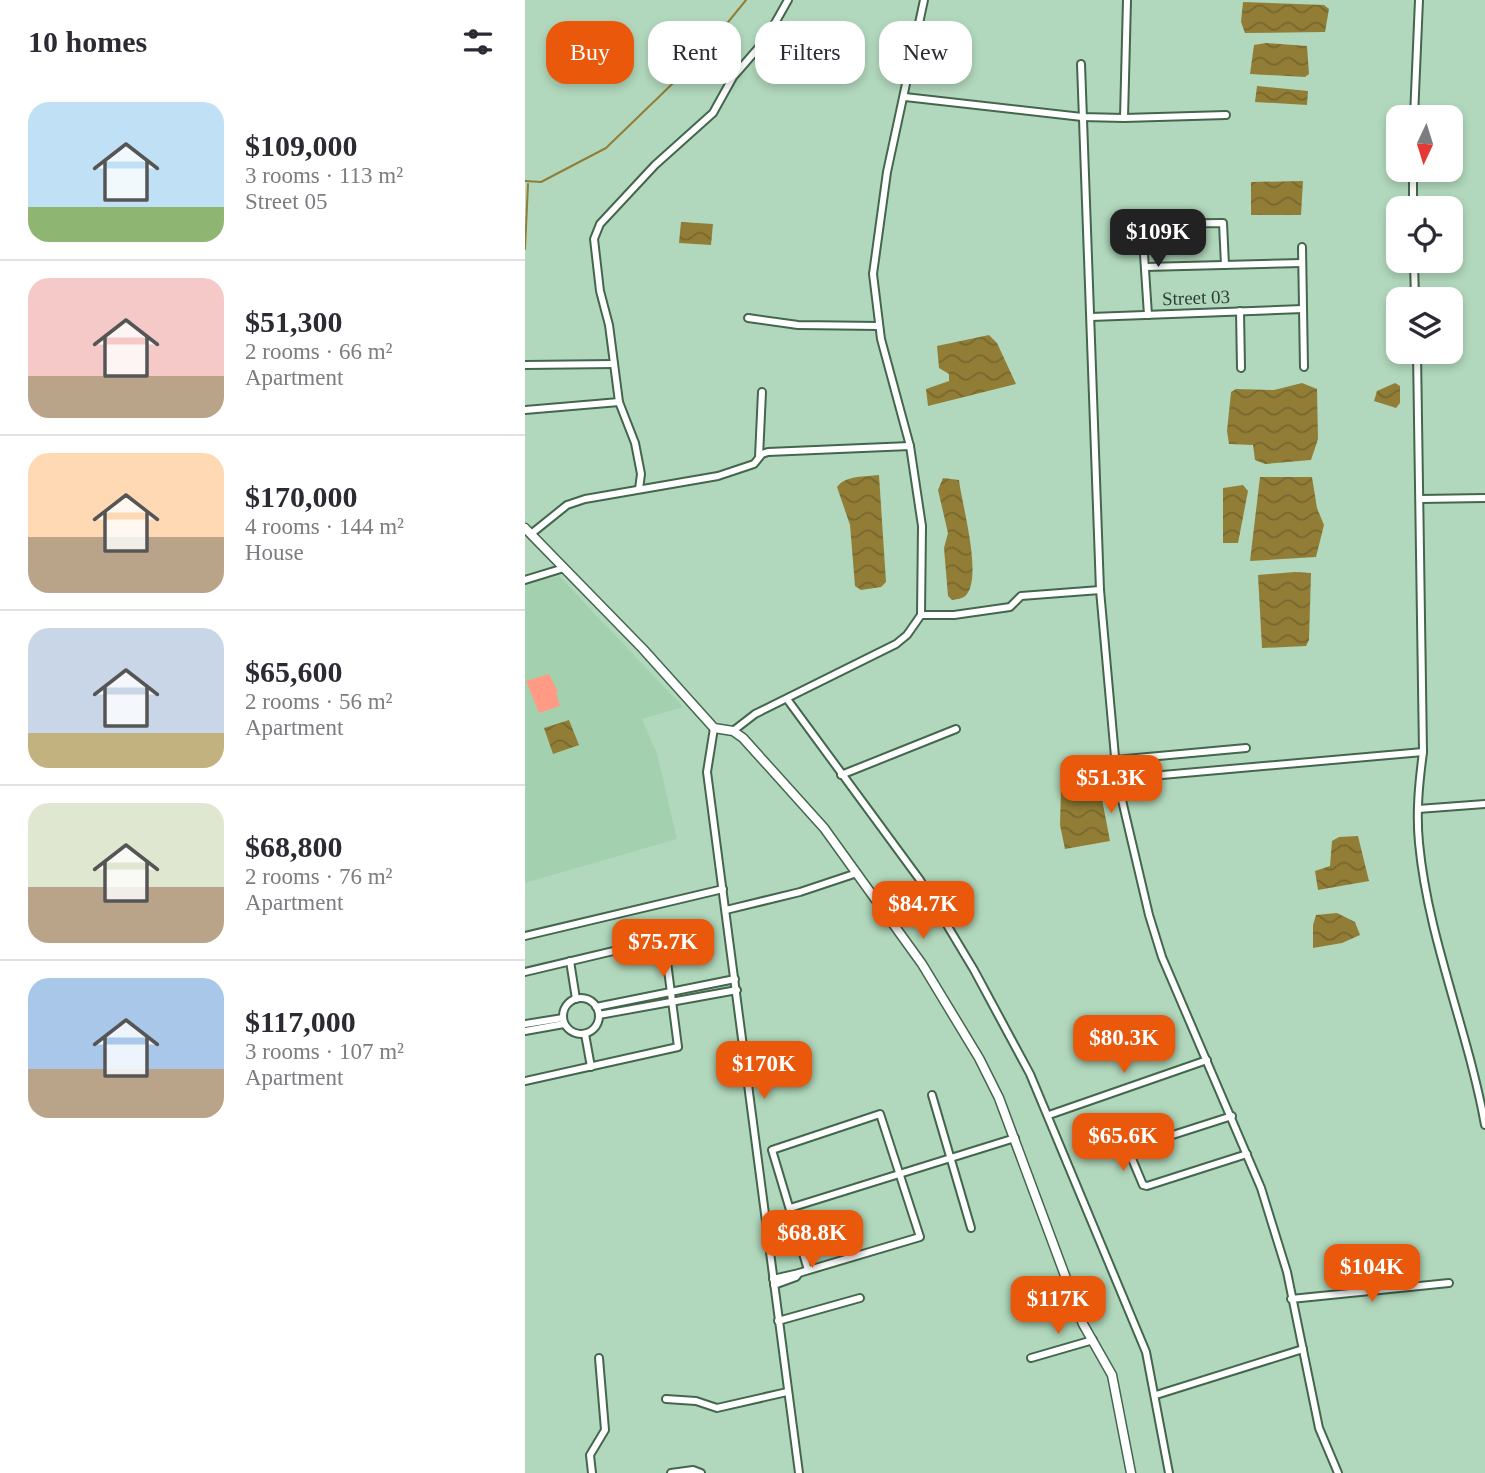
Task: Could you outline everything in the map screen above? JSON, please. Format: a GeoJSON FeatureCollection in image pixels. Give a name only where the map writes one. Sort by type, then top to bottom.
{"type":"FeatureCollection","features":[{"type":"Feature","properties":{"kind":"street"},"geometry":{"type":"LineString","coordinates":[[639,489],[641,474],[635,443],[619,402],[610,325],[595,266],[594,239],[600,224],[655,165],[713,113],[733,77],[767,39],[788,0]]}},
{"type":"Feature","properties":{"kind":"street"},"geometry":{"type":"LineString","coordinates":[[733,731],[755,714],[896,644],[913,629],[922,615],[922,526],[910,446],[879,327],[873,274],[887,172],[924,0]]}},
{"type":"Feature","properties":{"kind":"street"},"geometry":{"type":"LineString","coordinates":[[1123,118],[1127,0]]}},
{"type":"Feature","properties":{"kind":"street"},"geometry":{"type":"LineString","coordinates":[[1415,105],[1419,0]]}},
{"type":"Feature","properties":{"kind":"street"},"geometry":{"type":"LineString","coordinates":[[1081,64],[1100,590],[1117,779],[1159,947],[1247,1154],[1287,1272],[1319,1428],[1338,1473]]}},
{"type":"Feature","properties":{"kind":"street"},"geometry":{"type":"LineString","coordinates":[[905,97],[1082,117],[1226,115]]}},
{"type":"Feature","properties":{"kind":"street"},"geometry":{"type":"LineString","coordinates":[[1147,314],[1142,224],[1223,223],[1225,265]]}},
{"type":"Feature","properties":{"kind":"street"},"geometry":{"type":"LineString","coordinates":[[1302,247],[1304,367]]}},
{"type":"Feature","properties":{"kind":"street"},"geometry":{"type":"LineString","coordinates":[[1145,267],[1302,263]]}},
{"type":"Feature","properties":{"kind":"street","name":"Street 03"},"geometry":{"type":"LineString","coordinates":[[1091,317],[1303,309]]}},
{"type":"Feature","properties":{"kind":"street"},"geometry":{"type":"LineString","coordinates":[[1240,311],[1241,368]]}},
{"type":"Feature","properties":{"kind":"street"},"geometry":{"type":"LineString","coordinates":[[748,318],[799,325],[879,327]]}},
{"type":"Feature","properties":{"kind":"street"},"geometry":{"type":"LineString","coordinates":[[525,365],[614,363]]}},
{"type":"Feature","properties":{"kind":"street"},"geometry":{"type":"LineString","coordinates":[[1417,364],[1423,752],[1418,809],[1419,845],[1436,930],[1485,1125]]}},
{"type":"Feature","properties":{"kind":"street"},"geometry":{"type":"LineString","coordinates":[[759,457],[762,392]]}},
{"type":"Feature","properties":{"kind":"street"},"geometry":{"type":"LineString","coordinates":[[525,410],[619,402]]}},
{"type":"Feature","properties":{"kind":"street"},"geometry":{"type":"LineString","coordinates":[[910,446],[768,452],[754,464],[718,476],[639,489],[567,505],[528,531],[714,728],[733,731],[801,801],[857,873],[954,1016],[999,1098],[1065,1278],[1112,1376],[1131,1473]]}},
{"type":"Feature","properties":{"kind":"street"},"geometry":{"type":"LineString","coordinates":[[1420,499],[1485,498]]}},
{"type":"Feature","properties":{"kind":"street"},"geometry":{"type":"LineString","coordinates":[[525,580],[564,568]]}},
{"type":"Feature","properties":{"kind":"street"},"geometry":{"type":"LineString","coordinates":[[922,615],[954,615],[1010,607],[1021,596],[1100,590]]}},
{"type":"Feature","properties":{"kind":"street"},"geometry":{"type":"LineString","coordinates":[[787,699],[936,904],[974,970],[1049,1115],[1134,1318],[1156,1395],[1169,1473]]}},
{"type":"Feature","properties":{"kind":"street"},"geometry":{"type":"LineString","coordinates":[[714,728],[707,772],[799,1473]]}},
{"type":"Feature","properties":{"kind":"street"},"geometry":{"type":"LineString","coordinates":[[841,775],[956,729]]}},
{"type":"Feature","properties":{"kind":"street"},"geometry":{"type":"LineString","coordinates":[[1115,760],[1246,748]]}},
{"type":"Feature","properties":{"kind":"street"},"geometry":{"type":"LineString","coordinates":[[1117,779],[1423,752]]}},
{"type":"Feature","properties":{"kind":"street"},"geometry":{"type":"LineString","coordinates":[[1418,809],[1485,804]]}},
{"type":"Feature","properties":{"kind":"street"},"geometry":{"type":"LineString","coordinates":[[726,910],[800,892],[857,873]]}},
{"type":"Feature","properties":{"kind":"street"},"geometry":{"type":"LineString","coordinates":[[525,936],[723,889]]}},
{"type":"Feature","properties":{"kind":"street"},"geometry":{"type":"LineString","coordinates":[[525,972],[664,940],[677,1049],[525,1081]]}},
{"type":"Feature","properties":{"kind":"street"},"geometry":{"type":"LineString","coordinates":[[570,961],[576,999]]}},
{"type":"Feature","properties":{"kind":"street"},"geometry":{"type":"LineString","coordinates":[[596,1007],[735,979]]}},
{"type":"Feature","properties":{"kind":"street"},"geometry":{"type":"LineString","coordinates":[[599,1015],[737,990]]}},
{"type":"Feature","properties":{"kind":"street"},"geometry":{"type":"LineString","coordinates":[[576,999],[587,999],[596,1007],[599,1015],[596,1027],[585,1034],[573,1033],[563,1021],[568,1004],[576,999]]}},
{"type":"Feature","properties":{"kind":"street"},"geometry":{"type":"LineString","coordinates":[[525,1024],[563,1021]]}},
{"type":"Feature","properties":{"kind":"street"},"geometry":{"type":"LineString","coordinates":[[525,1031],[563,1021]]}},
{"type":"Feature","properties":{"kind":"street"},"geometry":{"type":"LineString","coordinates":[[585,1034],[591,1067]]}},
{"type":"Feature","properties":{"kind":"street"},"geometry":{"type":"LineString","coordinates":[[1049,1115],[1207,1060]]}},
{"type":"Feature","properties":{"kind":"street"},"geometry":{"type":"LineString","coordinates":[[932,1095],[971,1228]]}},
{"type":"Feature","properties":{"kind":"street"},"geometry":{"type":"LineString","coordinates":[[774,1282],[796,1278],[799,1273],[808,1270],[920,1237],[880,1114],[772,1150],[808,1270]]}},
{"type":"Feature","properties":{"kind":"street"},"geometry":{"type":"LineString","coordinates":[[1232,1116],[1132,1147],[1130,1154],[1143,1185],[1147,1186],[1247,1154]]}},
{"type":"Feature","properties":{"kind":"street"},"geometry":{"type":"LineString","coordinates":[[790,1208],[1015,1138]]}},
{"type":"Feature","properties":{"kind":"street"},"geometry":{"type":"LineString","coordinates":[[1291,1298],[1449,1283]]}},
{"type":"Feature","properties":{"kind":"street"},"geometry":{"type":"LineString","coordinates":[[778,1321],[860,1298]]}},
{"type":"Feature","properties":{"kind":"street"},"geometry":{"type":"LineString","coordinates":[[1031,1358],[1093,1340]]}},
{"type":"Feature","properties":{"kind":"street"},"geometry":{"type":"LineString","coordinates":[[1156,1395],[1303,1349]]}},
{"type":"Feature","properties":{"kind":"street"},"geometry":{"type":"LineString","coordinates":[[592,1473],[590,1455],[605,1430],[599,1358]]}},
{"type":"Feature","properties":{"kind":"street"},"geometry":{"type":"LineString","coordinates":[[666,1399],[696,1401],[717,1408],[787,1392]]}},
{"type":"Feature","properties":{"kind":"street"},"geometry":{"type":"LineString","coordinates":[[671,1473],[693,1470],[701,1473]]}},
{"type":"Feature","properties":{"kind":"shaded area"},"geometry":{"type":"Polygon","coordinates":[[[559,576],[683,707],[642,719],[657,754],[677,839],[525,883],[525,584],[559,576]]]}},
{"type":"Feature","properties":{"kind":"shaded area"},"geometry":{"type":"Polygon","coordinates":[[[549,674],[558,692],[556,693],[560,706],[539,713],[526,681],[549,674]]]}},
{"type":"Feature","properties":{"kind":"water"},"geometry":{"type":"Polygon","coordinates":[[[1243,2],[1324,5],[1329,9],[1325,32],[1245,33],[1241,22],[1243,2]]]}},
{"type":"Feature","properties":{"kind":"water"},"geometry":{"type":"Polygon","coordinates":[[[1266,43],[1307,46],[1309,74],[1305,77],[1250,74],[1254,45],[1266,43]]]}},
{"type":"Feature","properties":{"kind":"water"},"geometry":{"type":"Polygon","coordinates":[[[1257,86],[1308,91],[1307,105],[1255,102],[1257,86]]]}},
{"type":"Feature","properties":{"kind":"water"},"geometry":{"type":"Polygon","coordinates":[[[1303,181],[1301,215],[1251,215],[1251,182],[1303,181]]]}},
{"type":"Feature","properties":{"kind":"water"},"geometry":{"type":"Polygon","coordinates":[[[681,222],[713,224],[711,245],[679,243],[681,222]]]}},
{"type":"Feature","properties":{"kind":"water"},"geometry":{"type":"Polygon","coordinates":[[[989,335],[997,343],[1016,384],[928,406],[926,389],[949,381],[949,374],[939,368],[937,346],[989,335]]]}},
{"type":"Feature","properties":{"kind":"water"},"geometry":{"type":"Polygon","coordinates":[[[1302,383],[1317,389],[1318,439],[1311,460],[1265,464],[1255,460],[1253,445],[1229,444],[1227,431],[1231,392],[1236,389],[1274,390],[1302,383]]]}},
{"type":"Feature","properties":{"kind":"water"},"geometry":{"type":"Polygon","coordinates":[[[1395,383],[1400,386],[1400,403],[1396,408],[1374,401],[1377,391],[1395,383]]]}},
{"type":"Feature","properties":{"kind":"water"},"geometry":{"type":"Polygon","coordinates":[[[879,475],[886,582],[881,587],[861,590],[855,586],[850,525],[837,487],[851,478],[879,475]]]}},
{"type":"Feature","properties":{"kind":"water"},"geometry":{"type":"Polygon","coordinates":[[[1260,477],[1312,477],[1317,508],[1324,525],[1316,557],[1250,561],[1260,477]]]}},
{"type":"Feature","properties":{"kind":"water"},"geometry":{"type":"Polygon","coordinates":[[[943,478],[959,480],[972,556],[973,571],[967,594],[952,600],[948,596],[944,548],[948,533],[938,490],[943,478]]]}},
{"type":"Feature","properties":{"kind":"water"},"geometry":{"type":"Polygon","coordinates":[[[1243,485],[1248,491],[1238,543],[1223,543],[1223,488],[1243,485]]]}},
{"type":"Feature","properties":{"kind":"water"},"geometry":{"type":"Polygon","coordinates":[[[1311,573],[1309,640],[1306,646],[1262,648],[1258,575],[1311,573]]]}},
{"type":"Feature","properties":{"kind":"water"},"geometry":{"type":"Polygon","coordinates":[[[569,720],[579,745],[553,754],[544,728],[569,720]]]}},
{"type":"Feature","properties":{"kind":"water"},"geometry":{"type":"Polygon","coordinates":[[[1094,784],[1101,794],[1110,841],[1065,849],[1060,825],[1061,788],[1094,784]]]}},
{"type":"Feature","properties":{"kind":"water"},"geometry":{"type":"Polygon","coordinates":[[[1358,836],[1369,881],[1318,890],[1315,871],[1330,866],[1332,841],[1339,837],[1358,836]]]}},
{"type":"Feature","properties":{"kind":"water"},"geometry":{"type":"Polygon","coordinates":[[[1337,913],[1355,922],[1360,935],[1342,943],[1313,948],[1316,915],[1337,913]]]}},
{"type":"Feature","properties":{"kind":"waterway"},"geometry":{"type":"LineString","coordinates":[[525,181],[541,182],[606,148],[698,59],[746,0]]}},
{"type":"Feature","properties":{"kind":"waterway"},"geometry":{"type":"LineString","coordinates":[[525,249],[528,184]]}}]}
